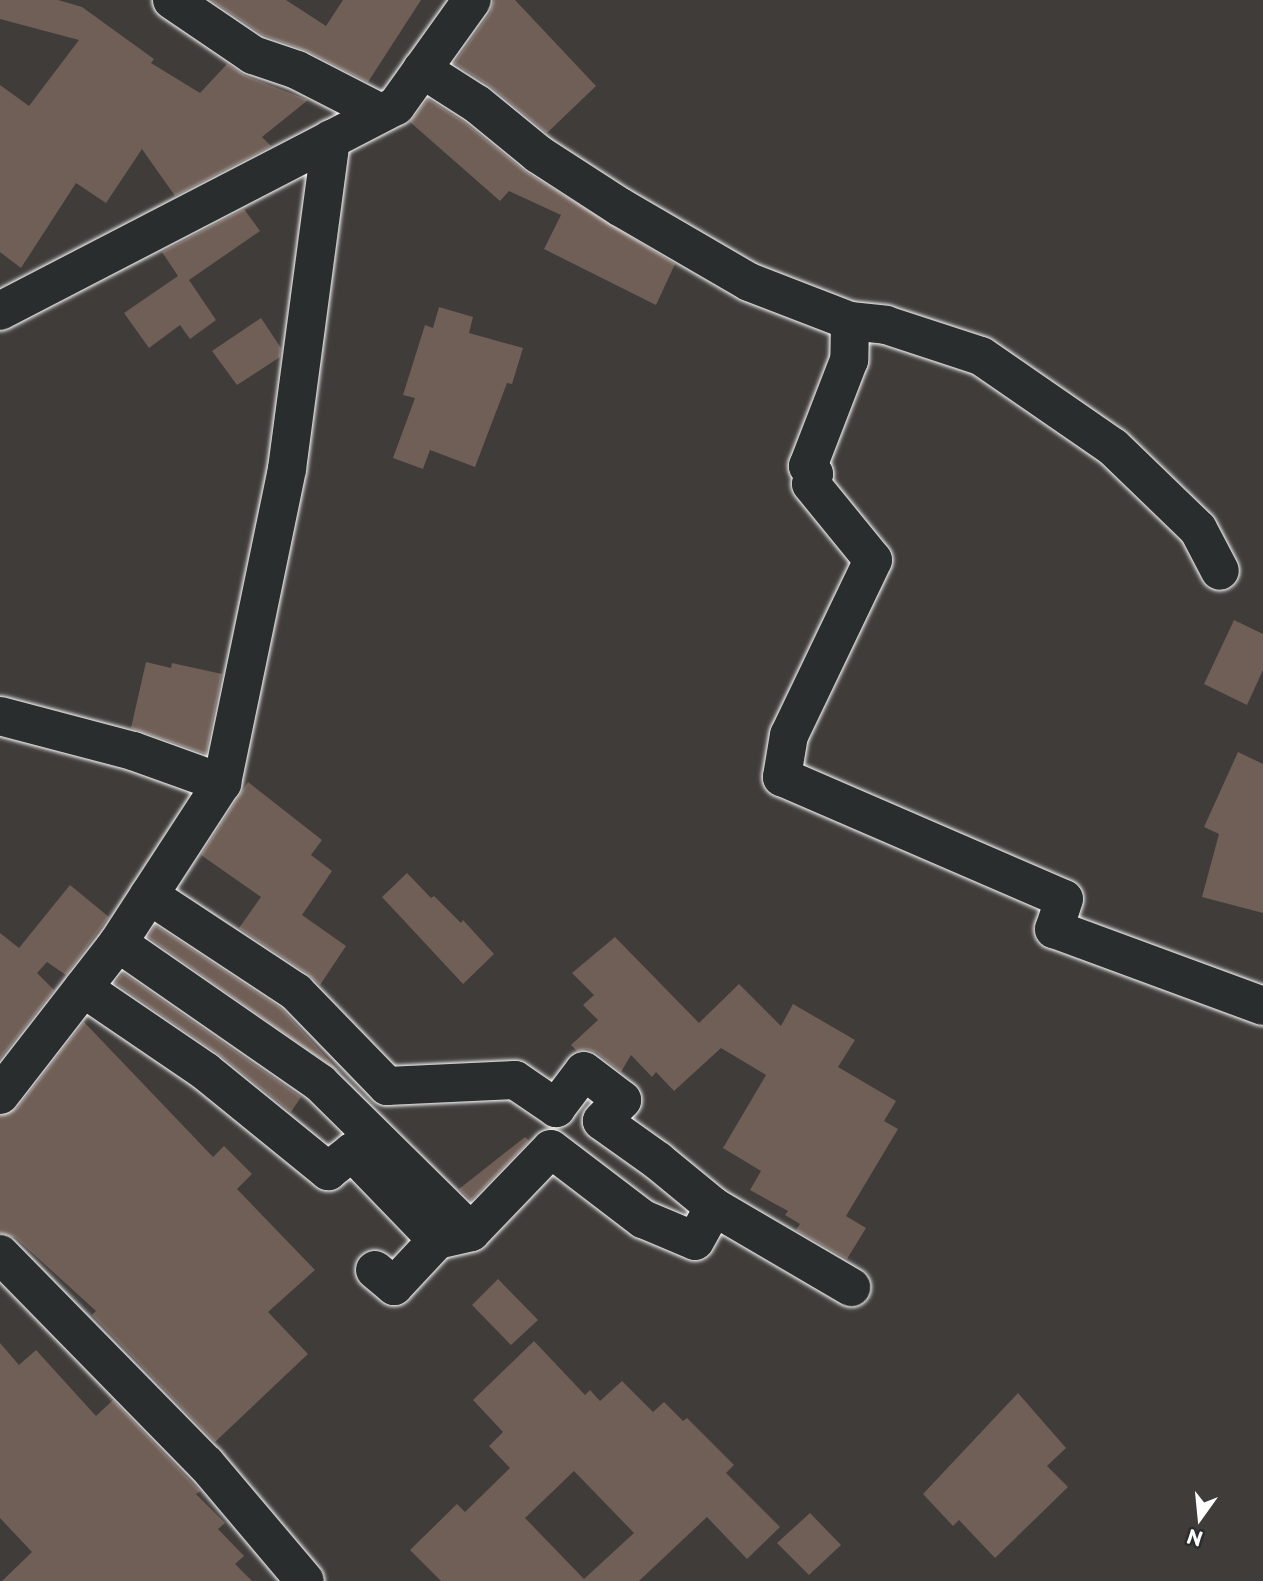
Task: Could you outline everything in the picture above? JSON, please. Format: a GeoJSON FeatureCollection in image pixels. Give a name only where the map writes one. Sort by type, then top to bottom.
{"type":"FeatureCollection","features":[{"type":"Feature","properties":{"kind":"street"},"geometry":{"type":"LineString","coordinates":[[172,0],[253,55],[297,70],[382,113]]}},
{"type":"Feature","properties":{"kind":"street"},"geometry":{"type":"LineString","coordinates":[[0,311],[397,106],[472,0]]}},
{"type":"Feature","properties":{"kind":"street"},"geometry":{"type":"LineString","coordinates":[[422,69],[477,104],[538,154],[749,282],[850,321],[886,325],[981,356],[1113,447],[1198,529],[1220,571]]}},
{"type":"Feature","properties":{"kind":"street"},"geometry":{"type":"LineString","coordinates":[[0,1095],[118,943],[222,783],[287,469],[331,139]]}},
{"type":"Feature","properties":{"kind":"street"},"geometry":{"type":"LineString","coordinates":[[850,321],[849,360],[808,466],[814,474],[811,484],[873,560],[789,735],[782,777],[1064,899],[1054,929],[1263,1006]]}},
{"type":"Feature","properties":{"kind":"street"},"geometry":{"type":"LineString","coordinates":[[0,716],[133,751],[222,783]]}},
{"type":"Feature","properties":{"kind":"street"},"geometry":{"type":"LineString","coordinates":[[149,895],[296,992],[387,1086],[515,1080],[556,1108],[584,1071],[622,1100],[602,1121],[659,1161],[714,1207],[851,1287]]}},
{"type":"Feature","properties":{"kind":"street"},"geometry":{"type":"LineString","coordinates":[[118,943],[320,1083],[454,1236]]}},
{"type":"Feature","properties":{"kind":"street"},"geometry":{"type":"LineString","coordinates":[[83,988],[205,1071],[328,1171],[352,1153],[454,1236]]}},
{"type":"Feature","properties":{"kind":"street"},"geometry":{"type":"LineString","coordinates":[[374,1270],[394,1286],[551,1149],[643,1219],[695,1241],[714,1207]]}},
{"type":"Feature","properties":{"kind":"street"},"geometry":{"type":"LineString","coordinates":[[0,1254],[206,1464],[304,1581]]}},
{"type":"Feature","properties":{"kind":"building"},"geometry":{"type":"Polygon","coordinates":[[[0,0],[58,0],[82,7],[154,59],[151,63],[200,93],[227,64],[246,76],[308,100],[262,137],[271,146],[175,196],[142,149],[106,203],[76,183],[21,268],[0,252],[0,85],[29,106],[79,40],[0,19],[0,0]]]}},
{"type":"Feature","properties":{"kind":"building"},"geometry":{"type":"Polygon","coordinates":[[[211,0],[286,0],[326,26],[343,0],[421,0],[368,82],[307,51],[263,35],[211,0]]]}},
{"type":"Feature","properties":{"kind":"building"},"geometry":{"type":"Polygon","coordinates":[[[494,0],[515,0],[596,86],[547,133],[491,87],[454,63],[490,13],[494,0]]]}},
{"type":"Feature","properties":{"kind":"building"},"geometry":{"type":"Polygon","coordinates":[[[428,99],[464,122],[526,172],[675,264],[656,305],[544,249],[561,215],[509,191],[500,201],[410,122],[428,99]]]}},
{"type":"Feature","properties":{"kind":"building"},"geometry":{"type":"Polygon","coordinates":[[[244,209],[260,231],[189,280],[216,320],[190,339],[180,325],[149,348],[124,313],[178,276],[162,252],[244,209]]]}},
{"type":"Feature","properties":{"kind":"building"},"geometry":{"type":"Polygon","coordinates":[[[439,307],[473,317],[469,333],[523,348],[512,384],[507,383],[475,467],[430,450],[423,469],[393,458],[415,398],[403,395],[425,325],[433,328],[439,307]]]}},
{"type":"Feature","properties":{"kind":"building"},"geometry":{"type":"Polygon","coordinates":[[[261,318],[281,348],[280,357],[237,385],[212,351],[261,318]]]}},
{"type":"Feature","properties":{"kind":"building"},"geometry":{"type":"Polygon","coordinates":[[[1234,620],[1263,634],[1263,670],[1247,705],[1204,684],[1234,620]]]}},
{"type":"Feature","properties":{"kind":"building"},"geometry":{"type":"Polygon","coordinates":[[[146,662],[171,668],[172,663],[222,674],[206,754],[131,728],[146,662]]]}},
{"type":"Feature","properties":{"kind":"building"},"geometry":{"type":"Polygon","coordinates":[[[1238,752],[1263,764],[1263,913],[1202,897],[1219,834],[1204,827],[1238,752]]]}},
{"type":"Feature","properties":{"kind":"building"},"geometry":{"type":"Polygon","coordinates":[[[248,782],[322,840],[311,855],[332,871],[302,915],[346,946],[320,985],[239,928],[261,897],[201,855],[248,782]]]}},
{"type":"Feature","properties":{"kind":"building"},"geometry":{"type":"Polygon","coordinates":[[[407,873],[431,898],[434,896],[461,923],[463,920],[494,954],[463,984],[382,897],[407,873]]]}},
{"type":"Feature","properties":{"kind":"building"},"geometry":{"type":"Polygon","coordinates":[[[70,885],[109,917],[66,975],[47,962],[37,973],[54,990],[0,1059],[0,933],[19,948],[70,885]]]}},
{"type":"Feature","properties":{"kind":"building"},"geometry":{"type":"Polygon","coordinates":[[[155,925],[282,1009],[341,1073],[148,937],[155,925]]]}},
{"type":"Feature","properties":{"kind":"building"},"geometry":{"type":"Polygon","coordinates":[[[615,937],[699,1023],[739,984],[781,1026],[793,1004],[855,1040],[838,1067],[896,1101],[884,1121],[898,1129],[846,1216],[866,1228],[847,1259],[796,1230],[800,1224],[785,1215],[788,1211],[750,1190],[761,1171],[723,1148],[766,1075],[721,1048],[674,1091],[656,1072],[652,1077],[631,1055],[621,1072],[597,1053],[587,1049],[577,1051],[571,1045],[598,1020],[583,1005],[594,995],[572,973],[615,937]]]}},
{"type":"Feature","properties":{"kind":"building"},"geometry":{"type":"Polygon","coordinates":[[[123,973],[301,1097],[291,1112],[217,1053],[115,983],[123,973]]]}},
{"type":"Feature","properties":{"kind":"building"},"geometry":{"type":"Polygon","coordinates":[[[84,1022],[213,1157],[224,1146],[252,1174],[237,1189],[315,1270],[268,1312],[308,1354],[215,1442],[92,1315],[96,1311],[16,1238],[0,1233],[0,1116],[17,1108],[84,1022]]]}},
{"type":"Feature","properties":{"kind":"building"},"geometry":{"type":"Polygon","coordinates":[[[525,1137],[529,1141],[471,1201],[459,1189],[525,1137]]]}},
{"type":"Feature","properties":{"kind":"building"},"geometry":{"type":"Polygon","coordinates":[[[498,1279],[538,1320],[511,1345],[472,1305],[498,1279]]]}},
{"type":"Feature","properties":{"kind":"building"},"geometry":{"type":"Polygon","coordinates":[[[534,1341],[585,1395],[590,1390],[600,1401],[622,1381],[653,1412],[664,1402],[683,1421],[687,1418],[734,1465],[726,1473],[780,1527],[747,1559],[707,1517],[639,1581],[441,1581],[410,1550],[457,1504],[465,1512],[510,1468],[489,1446],[503,1432],[473,1400],[534,1341]],[[574,1471],[525,1518],[584,1579],[634,1533],[574,1471]]]}},
{"type":"Feature","properties":{"kind":"building"},"geometry":{"type":"Polygon","coordinates":[[[0,1343],[19,1365],[36,1350],[96,1416],[113,1400],[200,1491],[196,1494],[225,1523],[218,1529],[244,1556],[235,1564],[252,1581],[2,1581],[32,1552],[0,1518],[0,1343]]]}},
{"type":"Feature","properties":{"kind":"building"},"geometry":{"type":"Polygon","coordinates":[[[1018,1393],[1066,1448],[1047,1466],[1068,1487],[995,1558],[959,1520],[953,1526],[923,1494],[1018,1393]]]}},
{"type":"Feature","properties":{"kind":"building"},"geometry":{"type":"Polygon","coordinates":[[[810,1513],[841,1545],[809,1575],[777,1543],[810,1513]]]}}]}
